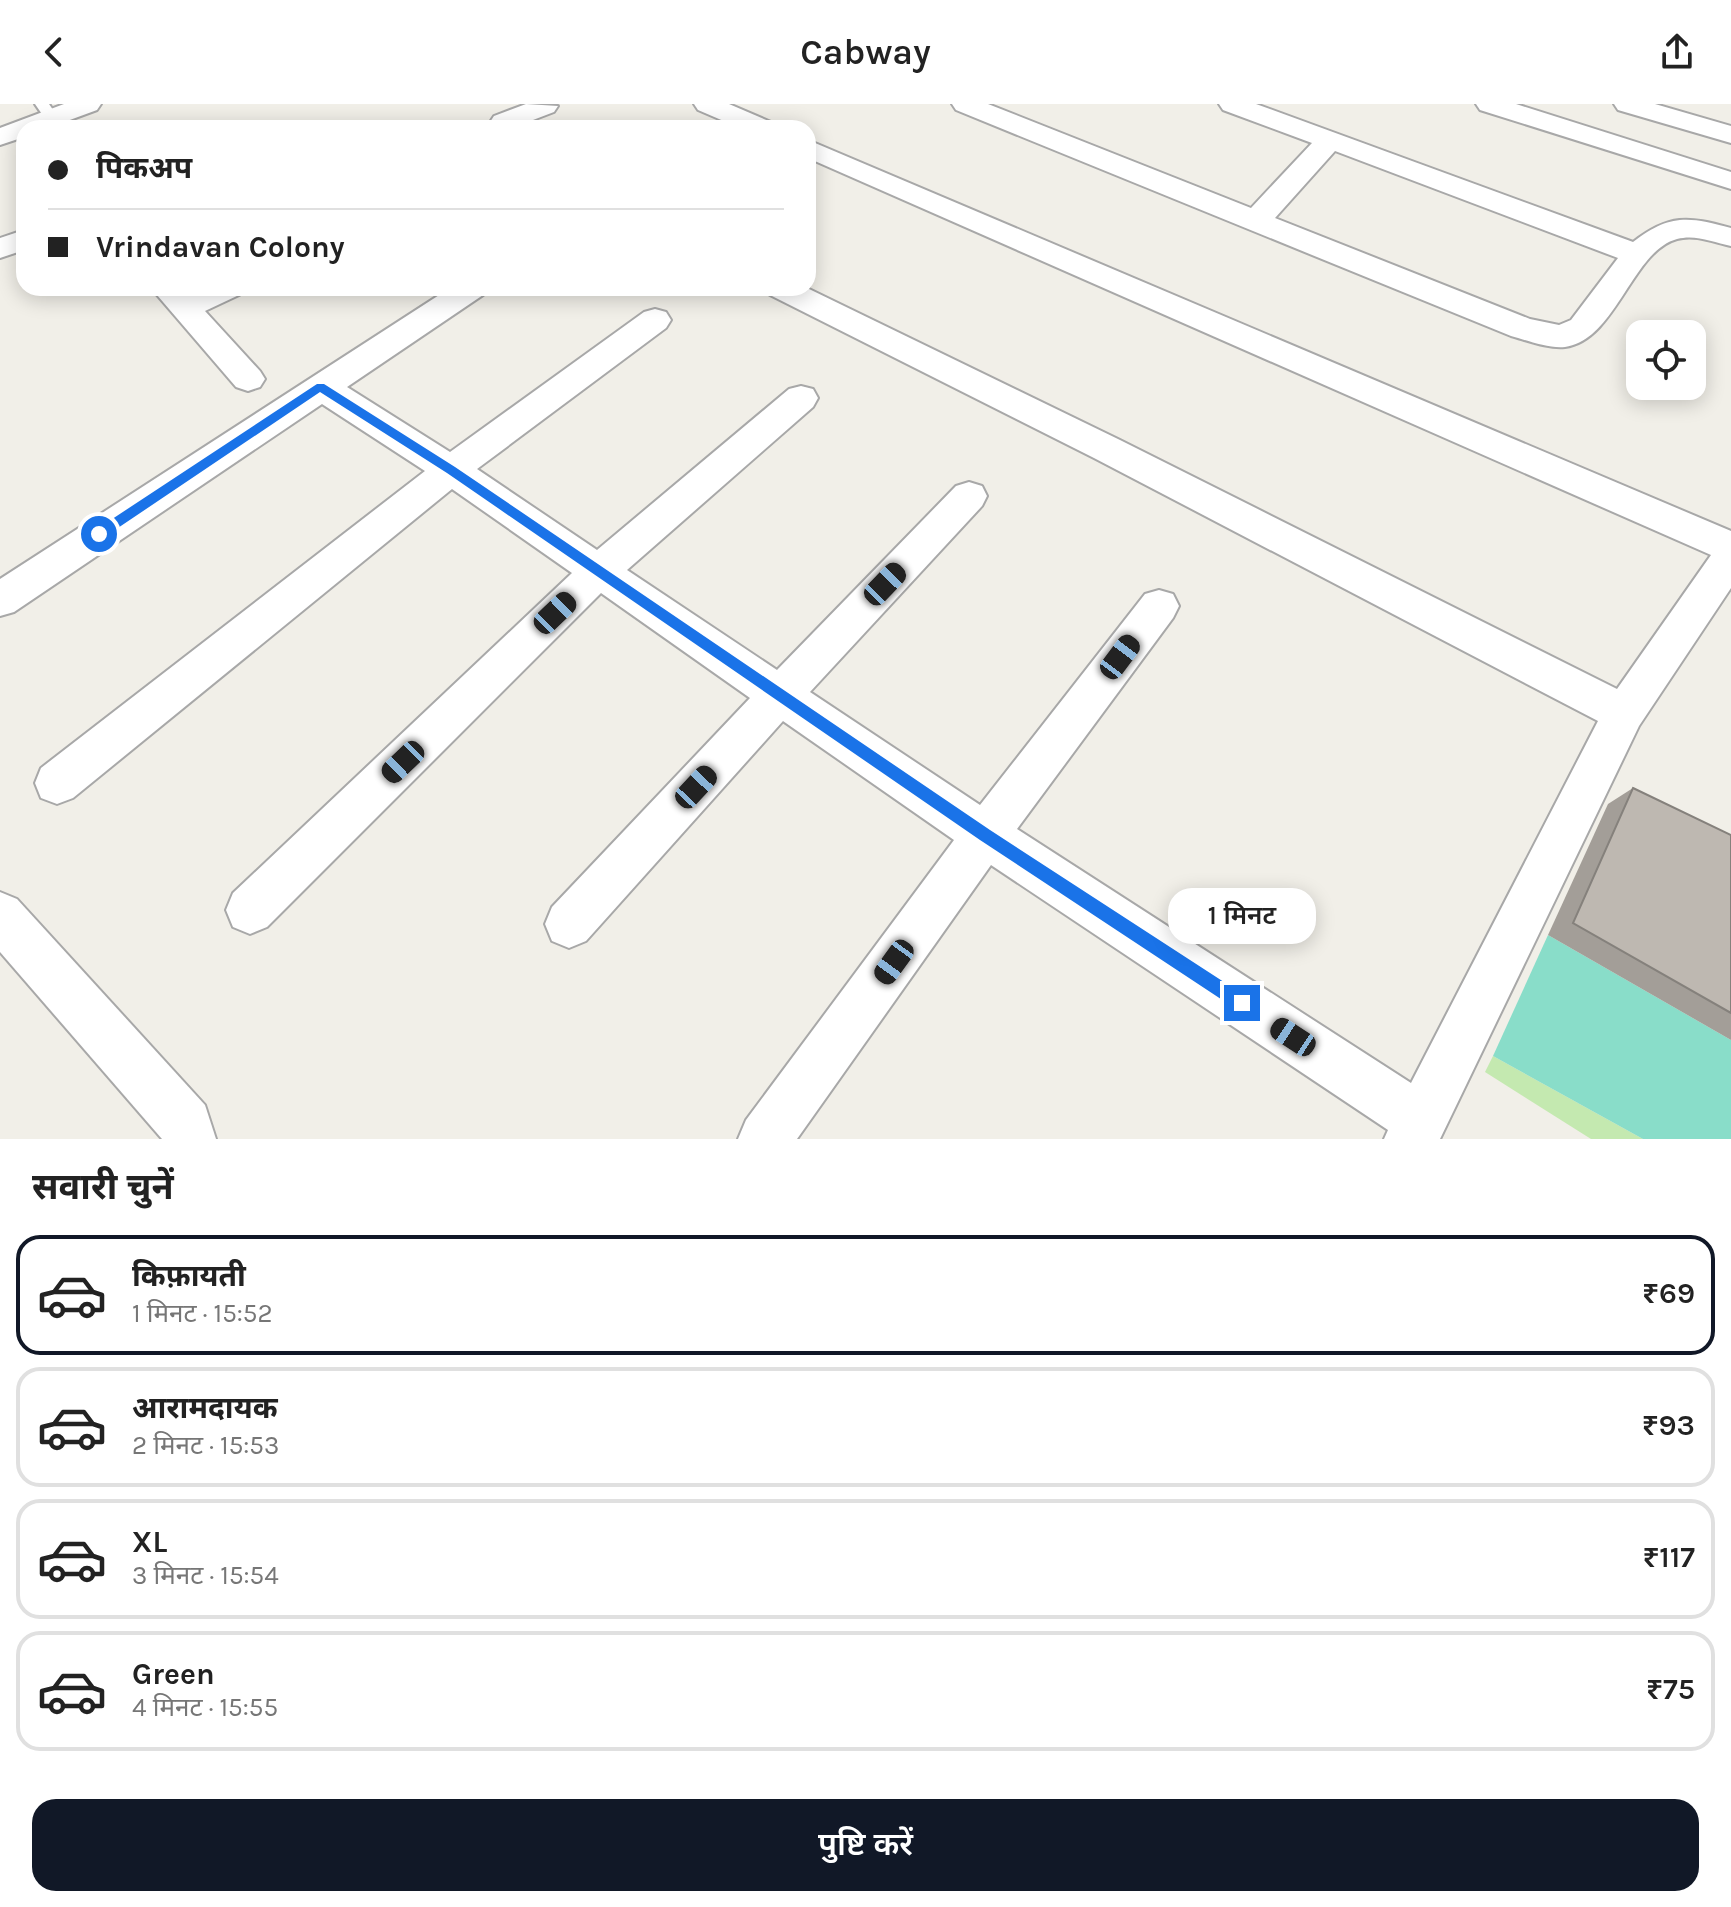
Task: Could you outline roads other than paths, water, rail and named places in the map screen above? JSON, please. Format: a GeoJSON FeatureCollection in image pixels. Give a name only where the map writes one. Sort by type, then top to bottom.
{"type":"FeatureCollection","features":[{"type":"Feature","properties":{"kind":"street"},"geometry":{"type":"LineString","coordinates":[[46,110],[88,104]]}},
{"type":"Feature","properties":{"kind":"street"},"geometry":{"type":"LineString","coordinates":[[707,104],[744,120]]}},
{"type":"Feature","properties":{"kind":"street"},"geometry":{"type":"LineString","coordinates":[[965,104],[1522,328],[1562,337],[1582,328],[1637,254],[1666,231],[1698,228],[1731,237]]}},
{"type":"Feature","properties":{"kind":"street"},"geometry":{"type":"LineString","coordinates":[[1232,104],[1276,111],[1330,140],[1637,254]]}},
{"type":"Feature","properties":{"kind":"street"},"geometry":{"type":"LineString","coordinates":[[1489,104],[1731,181]]}},
{"type":"Feature","properties":{"kind":"street"},"geometry":{"type":"LineString","coordinates":[[1627,104],[1731,135]]}},
{"type":"Feature","properties":{"kind":"street"},"geometry":{"type":"LineString","coordinates":[[511,120],[550,110]]}},
{"type":"Feature","properties":{"kind":"street"},"geometry":{"type":"LineString","coordinates":[[1256,221],[1330,140]]}},
{"type":"Feature","properties":{"kind":"street"},"geometry":{"type":"LineString","coordinates":[[816,151],[1731,547]]}},
{"type":"Feature","properties":{"kind":"street"},"geometry":{"type":"LineString","coordinates":[[0,600],[460,296]]}},
{"type":"Feature","properties":{"kind":"street"},"geometry":{"type":"LineString","coordinates":[[797,296],[1107,449],[1624,713]]}},
{"type":"Feature","properties":{"kind":"street"},"geometry":{"type":"LineString","coordinates":[[176,298],[248,379]]}},
{"type":"Feature","properties":{"kind":"street"},"geometry":{"type":"LineString","coordinates":[[57,783],[451,470],[655,320]]}},
{"type":"Feature","properties":{"kind":"street"},"geometry":{"type":"LineString","coordinates":[[320,386],[451,470],[1416,1130],[1624,713],[1731,557]]}},
{"type":"Feature","properties":{"kind":"street"},"geometry":{"type":"LineString","coordinates":[[250,910],[599,571],[801,398]]}},
{"type":"Feature","properties":{"kind":"street"},"geometry":{"type":"LineString","coordinates":[[569,924],[969,496]]}},
{"type":"Feature","properties":{"kind":"street"},"geometry":{"type":"LineString","coordinates":[[765,1139],[985,835],[1159,606]]}},
{"type":"Feature","properties":{"kind":"street"},"geometry":{"type":"LineString","coordinates":[[0,916],[186,1124],[189,1139]]}}]}
